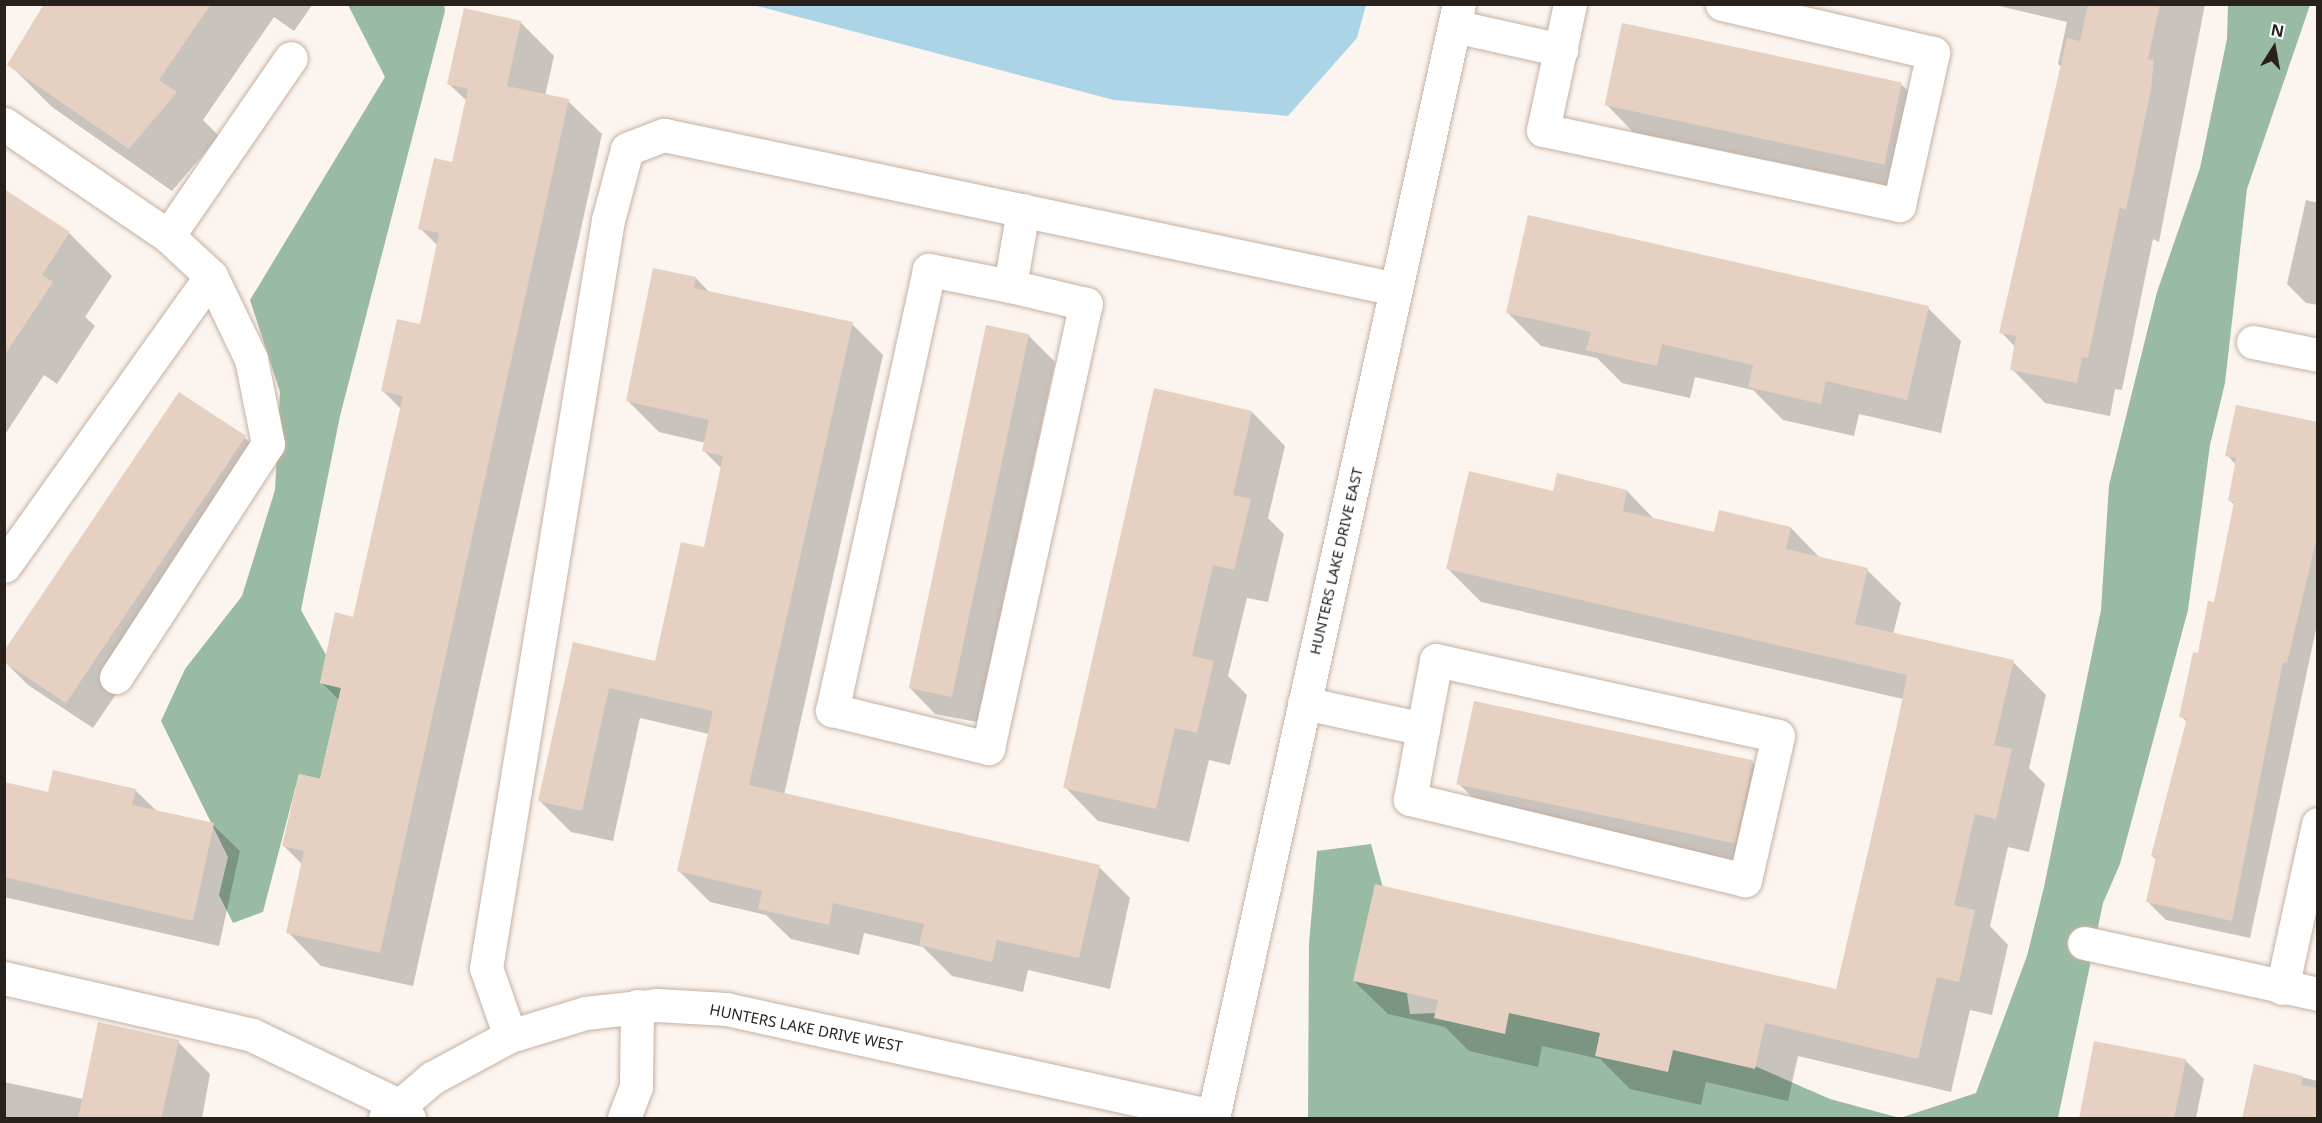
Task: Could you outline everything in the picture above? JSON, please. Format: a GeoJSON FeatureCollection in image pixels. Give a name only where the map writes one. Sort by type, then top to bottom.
{"type":"FeatureCollection","features":[{"type":"Feature","properties":{"kind":"street"},"geometry":{"type":"LineString","coordinates":[[1570,4],[1543,130],[1899,204],[1933,52],[1722,4]]}},
{"type":"Feature","properties":{"kind":"street"},"geometry":{"type":"LineString","coordinates":[[1456,15],[1561,50]]}},
{"type":"Feature","properties":{"kind":"street","name":"HUNTERS LAKE DRIVE EAST"},"geometry":{"type":"LineString","coordinates":[[1213,1117],[1456,15]]}},
{"type":"Feature","properties":{"kind":"street"},"geometry":{"type":"LineString","coordinates":[[168,236],[291,58]]}},
{"type":"Feature","properties":{"kind":"street"},"geometry":{"type":"LineString","coordinates":[[4,124],[168,236],[211,276],[251,359],[268,444],[116,677]]}},
{"type":"Feature","properties":{"kind":"street"},"geometry":{"type":"LineString","coordinates":[[510,1036],[486,968],[608,220],[627,149],[664,135],[1396,289]]}},
{"type":"Feature","properties":{"kind":"street"},"geometry":{"type":"LineString","coordinates":[[1010,286],[1023,210]]}},
{"type":"Feature","properties":{"kind":"street"},"geometry":{"type":"LineString","coordinates":[[928,270],[1010,286],[1086,304],[988,748],[832,710],[928,270]]}},
{"type":"Feature","properties":{"kind":"street"},"geometry":{"type":"LineString","coordinates":[[4,566],[211,276]]}},
{"type":"Feature","properties":{"kind":"street"},"geometry":{"type":"LineString","coordinates":[[2253,342],[2318,355]]}},
{"type":"Feature","properties":{"kind":"street"},"geometry":{"type":"LineString","coordinates":[[1436,660],[1778,736],[1745,880],[1410,799],[1424,729],[1436,660]]}},
{"type":"Feature","properties":{"kind":"street"},"geometry":{"type":"LineString","coordinates":[[1304,703],[1424,729]]}},
{"type":"Feature","properties":{"kind":"street"},"geometry":{"type":"LineString","coordinates":[[2282,988],[2318,824]]}},
{"type":"Feature","properties":{"kind":"street"},"geometry":{"type":"LineString","coordinates":[[2085,943],[2282,988],[2318,994]]}},
{"type":"Feature","properties":{"kind":"street"},"geometry":{"type":"LineString","coordinates":[[4,978],[252,1035],[397,1114]]}},
{"type":"Feature","properties":{"kind":"street"},"geometry":{"type":"LineString","coordinates":[[624,1119],[636,1087],[637,1006]]}},
{"type":"Feature","properties":{"kind":"street","name":"HUNTERS LAKE DRIVE WEST"},"geometry":{"type":"LineString","coordinates":[[397,1114],[432,1078],[510,1036],[585,1013],[637,1006],[726,1009],[1213,1117]]}},
{"type":"Feature","properties":{"kind":"green space"},"geometry":{"type":"Polygon","coordinates":[[[348,5],[444,5],[445,11],[340,416],[301,610],[326,655],[320,683],[341,688],[320,779],[299,774],[263,912],[233,923],[219,895],[228,857],[161,721],[185,669],[242,596],[275,490],[280,392],[250,300],[385,77],[348,5]]]}},
{"type":"Feature","properties":{"kind":"green space"},"geometry":{"type":"Polygon","coordinates":[[[2228,5],[2310,5],[2247,189],[2225,383],[2210,445],[2188,610],[2120,864],[2103,903],[2058,1118],[1900,1118],[1976,1093],[2027,956],[2044,887],[2101,610],[2109,485],[2157,292],[2200,168],[2227,39],[2228,5]]]}},
{"type":"Feature","properties":{"kind":"green space"},"geometry":{"type":"Polygon","coordinates":[[[1371,844],[1401,954],[1410,1014],[1574,1008],[1700,1042],[1830,1099],[1900,1118],[1308,1118],[1309,944],[1317,851],[1371,844]]]}},
{"type":"Feature","properties":{"kind":"water"},"geometry":{"type":"Polygon","coordinates":[[[753,5],[1366,5],[1357,38],[1288,116],[1114,100],[753,5]]]}},
{"type":"Feature","properties":{"kind":"building"},"geometry":{"type":"Polygon","coordinates":[[[44,4],[211,4],[159,80],[177,92],[129,149],[7,65],[44,4]]]}},
{"type":"Feature","properties":{"kind":"building"},"geometry":{"type":"Polygon","coordinates":[[[2088,4],[2160,4],[2148,59],[2154,60],[2151,89],[2126,210],[2120,207],[2088,358],[2082,357],[2077,383],[2010,370],[2016,336],[1999,333],[2067,38],[2080,41],[2088,4]]]}},
{"type":"Feature","properties":{"kind":"building"},"geometry":{"type":"Polygon","coordinates":[[[464,8],[521,21],[507,86],[569,99],[380,953],[286,933],[304,851],[282,846],[299,774],[320,779],[341,688],[320,683],[335,612],[353,617],[403,396],[381,391],[397,319],[420,324],[439,233],[418,229],[434,158],[452,162],[468,89],[447,84],[464,8]]]}},
{"type":"Feature","properties":{"kind":"building"},"geometry":{"type":"Polygon","coordinates":[[[1622,23],[1902,82],[1884,165],[1605,105],[1622,23]]]}},
{"type":"Feature","properties":{"kind":"building"},"geometry":{"type":"Polygon","coordinates":[[[4,189],[70,232],[42,275],[53,282],[4,356],[4,189]]]}},
{"type":"Feature","properties":{"kind":"building"},"geometry":{"type":"Polygon","coordinates":[[[1528,215],[1929,306],[1907,400],[1826,381],[1821,404],[1748,387],[1753,365],[1662,344],[1657,366],[1586,350],[1591,332],[1506,313],[1528,215]]]}},
{"type":"Feature","properties":{"kind":"building"},"geometry":{"type":"Polygon","coordinates":[[[653,268],[696,277],[694,288],[853,322],[749,785],[1100,865],[1079,958],[997,940],[992,962],[919,945],[924,924],[833,903],[829,925],[758,909],[762,891],[677,871],[713,711],[609,688],[582,811],[538,801],[573,642],[655,661],[681,542],[704,547],[723,456],[702,451],[709,420],[626,401],[653,268]]]}},
{"type":"Feature","properties":{"kind":"building"},"geometry":{"type":"Polygon","coordinates":[[[986,325],[1029,334],[952,697],[909,688],[986,325]]]}},
{"type":"Feature","properties":{"kind":"building"},"geometry":{"type":"Polygon","coordinates":[[[1154,388],[1252,411],[1233,495],[1251,499],[1234,570],[1213,565],[1192,656],[1214,661],[1197,733],[1175,728],[1156,809],[1063,788],[1154,388]]]}},
{"type":"Feature","properties":{"kind":"building"},"geometry":{"type":"Polygon","coordinates":[[[179,392],[246,436],[66,703],[4,662],[4,651],[179,392]]]}},
{"type":"Feature","properties":{"kind":"building"},"geometry":{"type":"Polygon","coordinates":[[[2236,405],[2318,422],[2318,533],[2287,663],[2283,662],[2232,921],[2146,902],[2156,857],[2151,856],[2187,718],[2179,717],[2193,652],[2198,653],[2208,601],[2214,602],[2234,502],[2228,501],[2236,458],[2225,456],[2236,405]]]}},
{"type":"Feature","properties":{"kind":"building"},"geometry":{"type":"Polygon","coordinates":[[[1469,471],[1553,491],[1557,473],[1627,490],[1623,511],[1714,532],[1719,510],[1791,527],[1786,549],[1868,568],[1855,624],[2014,660],[1994,745],[2012,749],[1996,819],[1975,814],[1954,905],[1975,910],[1959,982],[1937,977],[1918,1059],[1765,1023],[1755,1069],[1673,1050],[1668,1072],[1595,1056],[1600,1033],[1509,1013],[1505,1034],[1434,1018],[1438,1000],[1353,981],[1375,884],[1836,989],[1895,736],[1907,675],[1446,569],[1469,471]]]}},
{"type":"Feature","properties":{"kind":"building"},"geometry":{"type":"Polygon","coordinates":[[[1474,701],[1753,760],[1735,843],[1456,784],[1474,701]]]}},
{"type":"Feature","properties":{"kind":"building"},"geometry":{"type":"Polygon","coordinates":[[[53,770],[136,789],[132,805],[214,823],[193,921],[4,877],[4,782],[48,792],[53,770]]]}},
{"type":"Feature","properties":{"kind":"building"},"geometry":{"type":"Polygon","coordinates":[[[98,1022],[179,1040],[161,1119],[78,1119],[98,1022]]]}},
{"type":"Feature","properties":{"kind":"building"},"geometry":{"type":"Polygon","coordinates":[[[2094,1041],[2186,1059],[2174,1119],[2079,1119],[2094,1041]]]}},
{"type":"Feature","properties":{"kind":"building"},"geometry":{"type":"Polygon","coordinates":[[[2254,1064],[2303,1076],[2301,1085],[2318,1088],[2318,1119],[2242,1119],[2254,1064]]]}}]}
